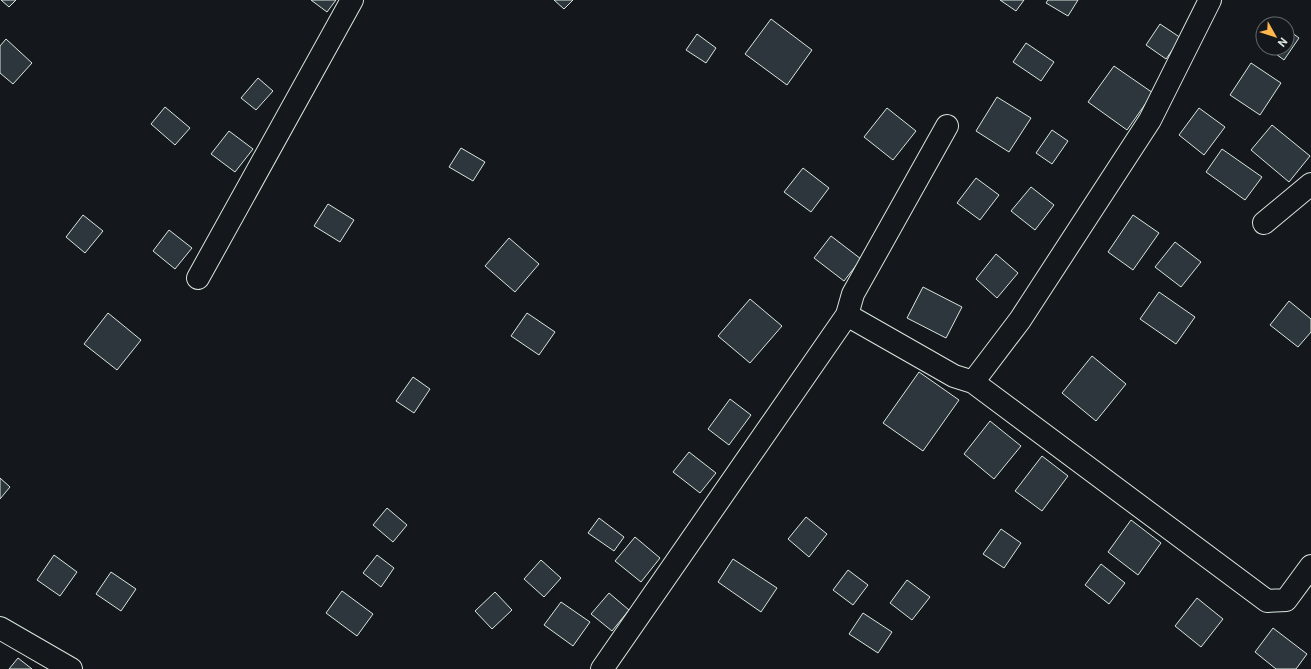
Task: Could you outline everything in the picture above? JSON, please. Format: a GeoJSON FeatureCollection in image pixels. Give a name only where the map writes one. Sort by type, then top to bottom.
{"type":"FeatureCollection","features":[{"type":"Feature","properties":{"kind":"street"},"geometry":{"type":"LineString","coordinates":[[198,278],[352,0]]}},
{"type":"Feature","properties":{"kind":"street"},"geometry":{"type":"LineString","coordinates":[[973,382],[1020,320],[1150,120],[1210,0]]}},
{"type":"Feature","properties":{"kind":"street"},"geometry":{"type":"LineString","coordinates":[[602,669],[847,315],[853,294],[947,126]]}},
{"type":"Feature","properties":{"kind":"street"},"geometry":{"type":"LineString","coordinates":[[1264,223],[1311,184]]}},
{"type":"Feature","properties":{"kind":"street"},"geometry":{"type":"LineString","coordinates":[[847,315],[954,376],[973,382],[1267,601],[1286,600],[1311,566]]}},
{"type":"Feature","properties":{"kind":"street"},"geometry":{"type":"LineString","coordinates":[[0,628],[71,669]]}},
{"type":"Feature","properties":{"kind":"building"},"geometry":{"type":"Polygon","coordinates":[[[1,0],[16,0],[9,7],[1,0]]]}},
{"type":"Feature","properties":{"kind":"building"},"geometry":{"type":"Polygon","coordinates":[[[311,0],[336,0],[327,12],[311,0]]]}},
{"type":"Feature","properties":{"kind":"building"},"geometry":{"type":"Polygon","coordinates":[[[554,0],[573,0],[564,9],[554,0]]]}},
{"type":"Feature","properties":{"kind":"building"},"geometry":{"type":"Polygon","coordinates":[[[1000,0],[1024,0],[1016,11],[1000,0]]]}},
{"type":"Feature","properties":{"kind":"building"},"geometry":{"type":"Polygon","coordinates":[[[1048,0],[1078,0],[1068,16],[1046,3],[1048,0]]]}},
{"type":"Feature","properties":{"kind":"building"},"geometry":{"type":"Polygon","coordinates":[[[771,19],[812,50],[787,85],[745,54],[771,19]]]}},
{"type":"Feature","properties":{"kind":"building"},"geometry":{"type":"Polygon","coordinates":[[[1160,24],[1181,38],[1166,59],[1146,45],[1160,24]]]}},
{"type":"Feature","properties":{"kind":"building"},"geometry":{"type":"Polygon","coordinates":[[[697,34],[716,48],[706,63],[686,50],[697,34]]]}},
{"type":"Feature","properties":{"kind":"building"},"geometry":{"type":"Polygon","coordinates":[[[1295,35],[1299,38],[1295,44],[1295,35]]]}},
{"type":"Feature","properties":{"kind":"building"},"geometry":{"type":"Polygon","coordinates":[[[6,39],[32,63],[13,84],[0,73],[0,46],[6,39]]]}},
{"type":"Feature","properties":{"kind":"building"},"geometry":{"type":"Polygon","coordinates":[[[1026,43],[1054,62],[1041,81],[1013,62],[1026,43]]]}},
{"type":"Feature","properties":{"kind":"building"},"geometry":{"type":"Polygon","coordinates":[[[1279,56],[1287,56],[1284,60],[1279,56]]]}},
{"type":"Feature","properties":{"kind":"building"},"geometry":{"type":"Polygon","coordinates":[[[1251,63],[1281,83],[1260,115],[1230,95],[1251,63]]]}},
{"type":"Feature","properties":{"kind":"building"},"geometry":{"type":"Polygon","coordinates":[[[1114,66],[1153,93],[1127,130],[1088,102],[1114,66]]]}},
{"type":"Feature","properties":{"kind":"building"},"geometry":{"type":"Polygon","coordinates":[[[258,78],[273,91],[256,110],[241,98],[258,78]]]}},
{"type":"Feature","properties":{"kind":"building"},"geometry":{"type":"Polygon","coordinates":[[[997,97],[1031,118],[1009,152],[976,131],[997,97]]]}},
{"type":"Feature","properties":{"kind":"building"},"geometry":{"type":"Polygon","coordinates":[[[165,107],[190,128],[175,145],[151,124],[165,107]]]}},
{"type":"Feature","properties":{"kind":"building"},"geometry":{"type":"Polygon","coordinates":[[[887,108],[916,131],[893,160],[864,137],[887,108]]]}},
{"type":"Feature","properties":{"kind":"building"},"geometry":{"type":"Polygon","coordinates":[[[1199,108],[1225,127],[1204,155],[1179,135],[1199,108]]]}},
{"type":"Feature","properties":{"kind":"building"},"geometry":{"type":"Polygon","coordinates":[[[1272,125],[1310,156],[1289,182],[1251,150],[1272,125]]]}},
{"type":"Feature","properties":{"kind":"building"},"geometry":{"type":"Polygon","coordinates":[[[1052,130],[1068,141],[1052,164],[1036,153],[1052,130]]]}},
{"type":"Feature","properties":{"kind":"building"},"geometry":{"type":"Polygon","coordinates":[[[229,131],[253,149],[235,172],[211,154],[229,131]]]}},
{"type":"Feature","properties":{"kind":"building"},"geometry":{"type":"Polygon","coordinates":[[[461,148],[485,162],[473,181],[449,167],[461,148]]]}},
{"type":"Feature","properties":{"kind":"building"},"geometry":{"type":"Polygon","coordinates":[[[1222,149],[1262,177],[1245,200],[1206,172],[1222,149]]]}},
{"type":"Feature","properties":{"kind":"building"},"geometry":{"type":"Polygon","coordinates":[[[803,168],[829,188],[811,212],[784,192],[803,168]]]}},
{"type":"Feature","properties":{"kind":"building"},"geometry":{"type":"Polygon","coordinates":[[[976,178],[999,195],[980,220],[957,203],[976,178]]]}},
{"type":"Feature","properties":{"kind":"building"},"geometry":{"type":"Polygon","coordinates":[[[1031,187],[1054,205],[1035,230],[1011,211],[1031,187]]]}},
{"type":"Feature","properties":{"kind":"building"},"geometry":{"type":"Polygon","coordinates":[[[328,204],[354,220],[340,242],[314,226],[328,204]]]}},
{"type":"Feature","properties":{"kind":"building"},"geometry":{"type":"Polygon","coordinates":[[[83,215],[103,231],[85,253],[66,237],[83,215]]]}},
{"type":"Feature","properties":{"kind":"building"},"geometry":{"type":"Polygon","coordinates":[[[1133,215],[1159,233],[1133,270],[1108,252],[1133,215]]]}},
{"type":"Feature","properties":{"kind":"building"},"geometry":{"type":"Polygon","coordinates":[[[169,230],[192,248],[175,269],[153,251],[169,230]]]}},
{"type":"Feature","properties":{"kind":"building"},"geometry":{"type":"Polygon","coordinates":[[[831,236],[861,259],[844,281],[814,258],[831,236]]]}},
{"type":"Feature","properties":{"kind":"building"},"geometry":{"type":"Polygon","coordinates":[[[509,238],[539,264],[515,292],[485,266],[509,238]]]}},
{"type":"Feature","properties":{"kind":"building"},"geometry":{"type":"Polygon","coordinates":[[[1175,242],[1201,262],[1181,287],[1155,267],[1175,242]]]}},
{"type":"Feature","properties":{"kind":"building"},"geometry":{"type":"Polygon","coordinates":[[[996,254],[1018,273],[997,298],[976,279],[996,254]]]}},
{"type":"Feature","properties":{"kind":"building"},"geometry":{"type":"Polygon","coordinates":[[[923,287],[962,307],[946,338],[907,318],[923,287]]]}},
{"type":"Feature","properties":{"kind":"building"},"geometry":{"type":"Polygon","coordinates":[[[1159,292],[1195,317],[1176,344],[1140,319],[1159,292]]]}},
{"type":"Feature","properties":{"kind":"building"},"geometry":{"type":"Polygon","coordinates":[[[750,299],[782,326],[750,363],[718,336],[750,299]]]}},
{"type":"Feature","properties":{"kind":"building"},"geometry":{"type":"Polygon","coordinates":[[[1289,301],[1311,319],[1311,332],[1298,347],[1270,325],[1289,301]]]}},
{"type":"Feature","properties":{"kind":"building"},"geometry":{"type":"Polygon","coordinates":[[[108,313],[141,340],[117,370],[84,344],[108,313]]]}},
{"type":"Feature","properties":{"kind":"building"},"geometry":{"type":"Polygon","coordinates":[[[527,313],[555,332],[539,355],[511,336],[527,313]]]}},
{"type":"Feature","properties":{"kind":"building"},"geometry":{"type":"Polygon","coordinates":[[[1092,356],[1126,384],[1096,421],[1062,393],[1092,356]]]}},
{"type":"Feature","properties":{"kind":"building"},"geometry":{"type":"Polygon","coordinates":[[[919,372],[959,400],[923,451],[883,423],[919,372]]]}},
{"type":"Feature","properties":{"kind":"building"},"geometry":{"type":"Polygon","coordinates":[[[413,377],[430,389],[414,413],[396,401],[413,377]]]}},
{"type":"Feature","properties":{"kind":"building"},"geometry":{"type":"Polygon","coordinates":[[[730,399],[751,415],[729,445],[708,429],[730,399]]]}},
{"type":"Feature","properties":{"kind":"building"},"geometry":{"type":"Polygon","coordinates":[[[990,421],[1021,446],[994,479],[964,454],[990,421]]]}},
{"type":"Feature","properties":{"kind":"building"},"geometry":{"type":"Polygon","coordinates":[[[689,452],[716,473],[700,493],[673,472],[689,452]]]}},
{"type":"Feature","properties":{"kind":"building"},"geometry":{"type":"Polygon","coordinates":[[[1042,456],[1068,476],[1042,511],[1015,491],[1042,456]]]}},
{"type":"Feature","properties":{"kind":"building"},"geometry":{"type":"Polygon","coordinates":[[[0,478],[10,487],[0,499],[0,478]]]}},
{"type":"Feature","properties":{"kind":"building"},"geometry":{"type":"Polygon","coordinates":[[[387,508],[407,525],[393,542],[373,525],[387,508]]]}},
{"type":"Feature","properties":{"kind":"building"},"geometry":{"type":"Polygon","coordinates":[[[806,517],[827,534],[809,557],[788,539],[806,517]]]}},
{"type":"Feature","properties":{"kind":"building"},"geometry":{"type":"Polygon","coordinates":[[[599,518],[624,537],[614,551],[588,533],[599,518]]]}},
{"type":"Feature","properties":{"kind":"building"},"geometry":{"type":"Polygon","coordinates":[[[1131,520],[1161,543],[1138,575],[1108,552],[1131,520]]]}},
{"type":"Feature","properties":{"kind":"building"},"geometry":{"type":"Polygon","coordinates":[[[1001,529],[1021,543],[1004,568],[983,554],[1001,529]]]}},
{"type":"Feature","properties":{"kind":"building"},"geometry":{"type":"Polygon","coordinates":[[[635,537],[660,558],[641,582],[615,561],[635,537]]]}},
{"type":"Feature","properties":{"kind":"building"},"geometry":{"type":"Polygon","coordinates":[[[54,555],[77,572],[60,596],[37,580],[54,555]]]}},
{"type":"Feature","properties":{"kind":"building"},"geometry":{"type":"Polygon","coordinates":[[[377,555],[394,568],[381,587],[363,573],[377,555]]]}},
{"type":"Feature","properties":{"kind":"building"},"geometry":{"type":"Polygon","coordinates":[[[733,559],[777,588],[761,612],[718,582],[733,559]]]}},
{"type":"Feature","properties":{"kind":"building"},"geometry":{"type":"Polygon","coordinates":[[[541,560],[561,578],[544,597],[524,579],[541,560]]]}},
{"type":"Feature","properties":{"kind":"building"},"geometry":{"type":"Polygon","coordinates":[[[1101,564],[1125,583],[1109,604],[1085,585],[1101,564]]]}},
{"type":"Feature","properties":{"kind":"building"},"geometry":{"type":"Polygon","coordinates":[[[848,570],[868,585],[853,605],[833,590],[848,570]]]}},
{"type":"Feature","properties":{"kind":"building"},"geometry":{"type":"Polygon","coordinates":[[[111,572],[136,589],[121,611],[96,594],[111,572]]]}},
{"type":"Feature","properties":{"kind":"building"},"geometry":{"type":"Polygon","coordinates":[[[907,580],[930,597],[912,620],[890,603],[907,580]]]}},
{"type":"Feature","properties":{"kind":"building"},"geometry":{"type":"Polygon","coordinates":[[[342,591],[373,614],[357,636],[326,613],[342,591]]]}},
{"type":"Feature","properties":{"kind":"building"},"geometry":{"type":"Polygon","coordinates":[[[495,592],[512,610],[492,629],[475,611],[495,592]]]}},
{"type":"Feature","properties":{"kind":"building"},"geometry":{"type":"Polygon","coordinates":[[[609,593],[629,610],[612,631],[591,614],[609,593]]]}},
{"type":"Feature","properties":{"kind":"building"},"geometry":{"type":"Polygon","coordinates":[[[1197,598],[1223,619],[1201,647],[1175,626],[1197,598]]]}},
{"type":"Feature","properties":{"kind":"building"},"geometry":{"type":"Polygon","coordinates":[[[561,602],[590,622],[573,646],[544,625],[561,602]]]}},
{"type":"Feature","properties":{"kind":"building"},"geometry":{"type":"Polygon","coordinates":[[[863,613],[892,632],[878,653],[849,634],[863,613]]]}},
{"type":"Feature","properties":{"kind":"building"},"geometry":{"type":"Polygon","coordinates":[[[1273,628],[1307,654],[1296,669],[1276,669],[1255,652],[1273,628]]]}},
{"type":"Feature","properties":{"kind":"building"},"geometry":{"type":"Polygon","coordinates":[[[18,658],[32,669],[9,669],[18,658]]]}}]}
